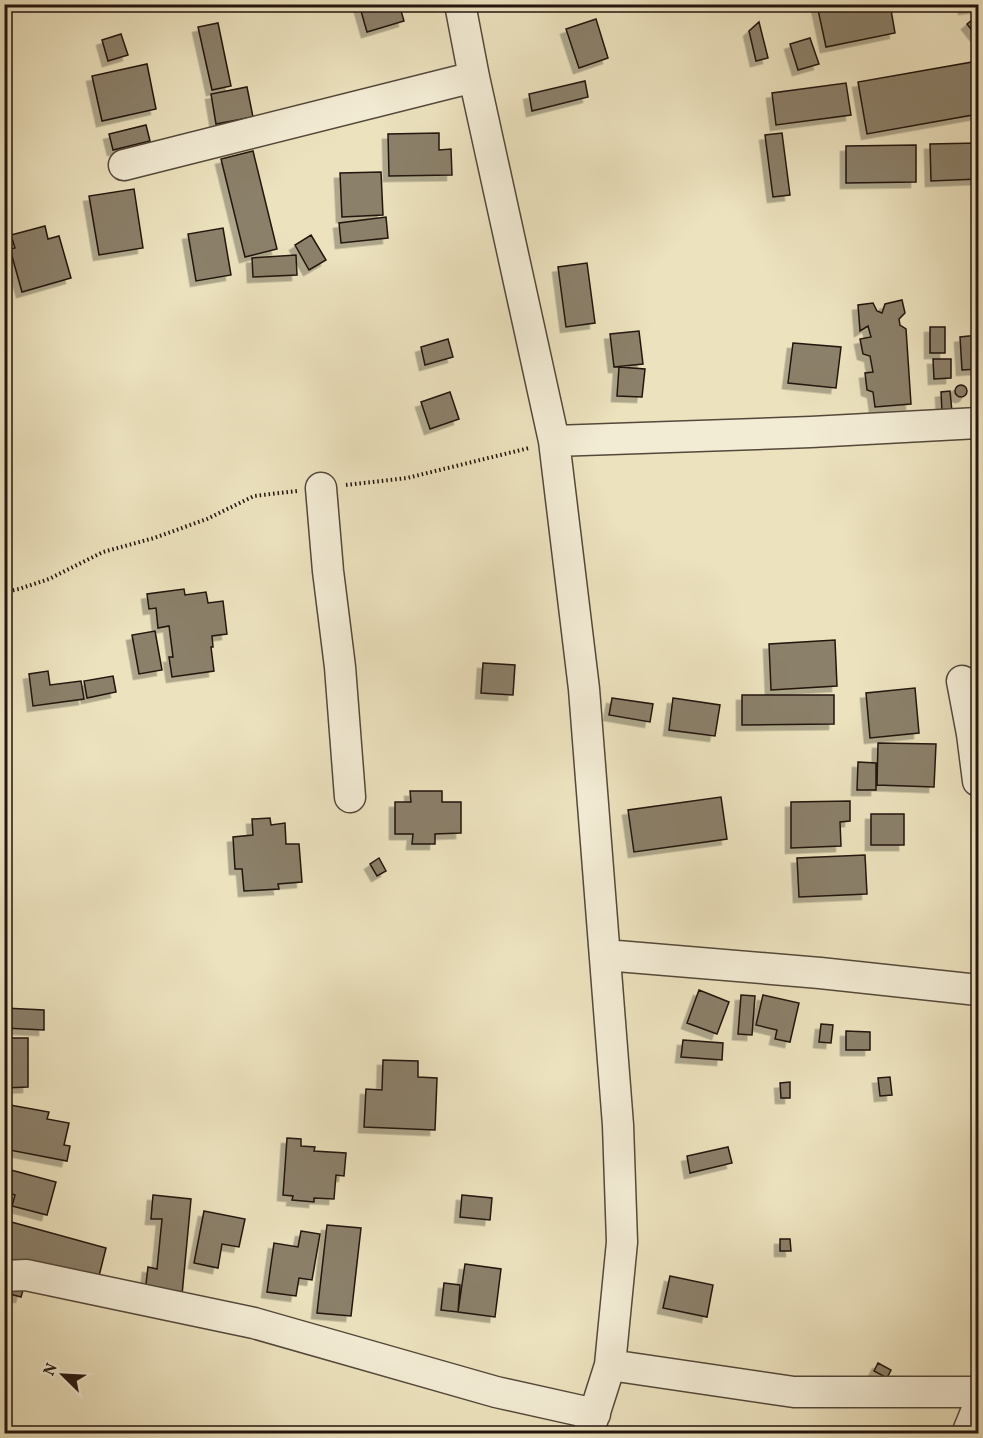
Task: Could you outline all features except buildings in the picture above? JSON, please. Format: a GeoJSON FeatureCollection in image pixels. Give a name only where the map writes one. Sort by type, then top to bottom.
{"type":"FeatureCollection","features":[{"type":"Feature","properties":{"kind":"street"},"geometry":{"type":"LineString","coordinates":[[4,1276],[26,1275],[254,1323],[496,1392],[591,1424],[610,1365],[622,1242],[618,1125],[584,689],[554,441],[460,4]]}},
{"type":"Feature","properties":{"kind":"street"},"geometry":{"type":"LineString","coordinates":[[124,165],[474,77]]}},
{"type":"Feature","properties":{"kind":"street"},"geometry":{"type":"LineString","coordinates":[[554,441],[812,432],[978,423]]}},
{"type":"Feature","properties":{"kind":"street"},"geometry":{"type":"LineString","coordinates":[[321,488],[340,667],[350,797]]}},
{"type":"Feature","properties":{"kind":"street"},"geometry":{"type":"LineString","coordinates":[[962,681],[978,781]]}},
{"type":"Feature","properties":{"kind":"street"},"geometry":{"type":"LineString","coordinates":[[605,955],[820,973],[978,990]]}},
{"type":"Feature","properties":{"kind":"street"},"geometry":{"type":"LineString","coordinates":[[610,1365],[794,1392],[978,1392]]}},
{"type":"Feature","properties":{"kind":"street"},"geometry":{"type":"LineString","coordinates":[[967,1434],[978,1407]]}},
{"type":"Feature","properties":{"kind":"path"},"geometry":{"type":"LineString","coordinates":[[4,591],[19,589],[49,579],[103,552],[154,538],[207,519],[254,496],[407,478],[554,441]]}}]}
